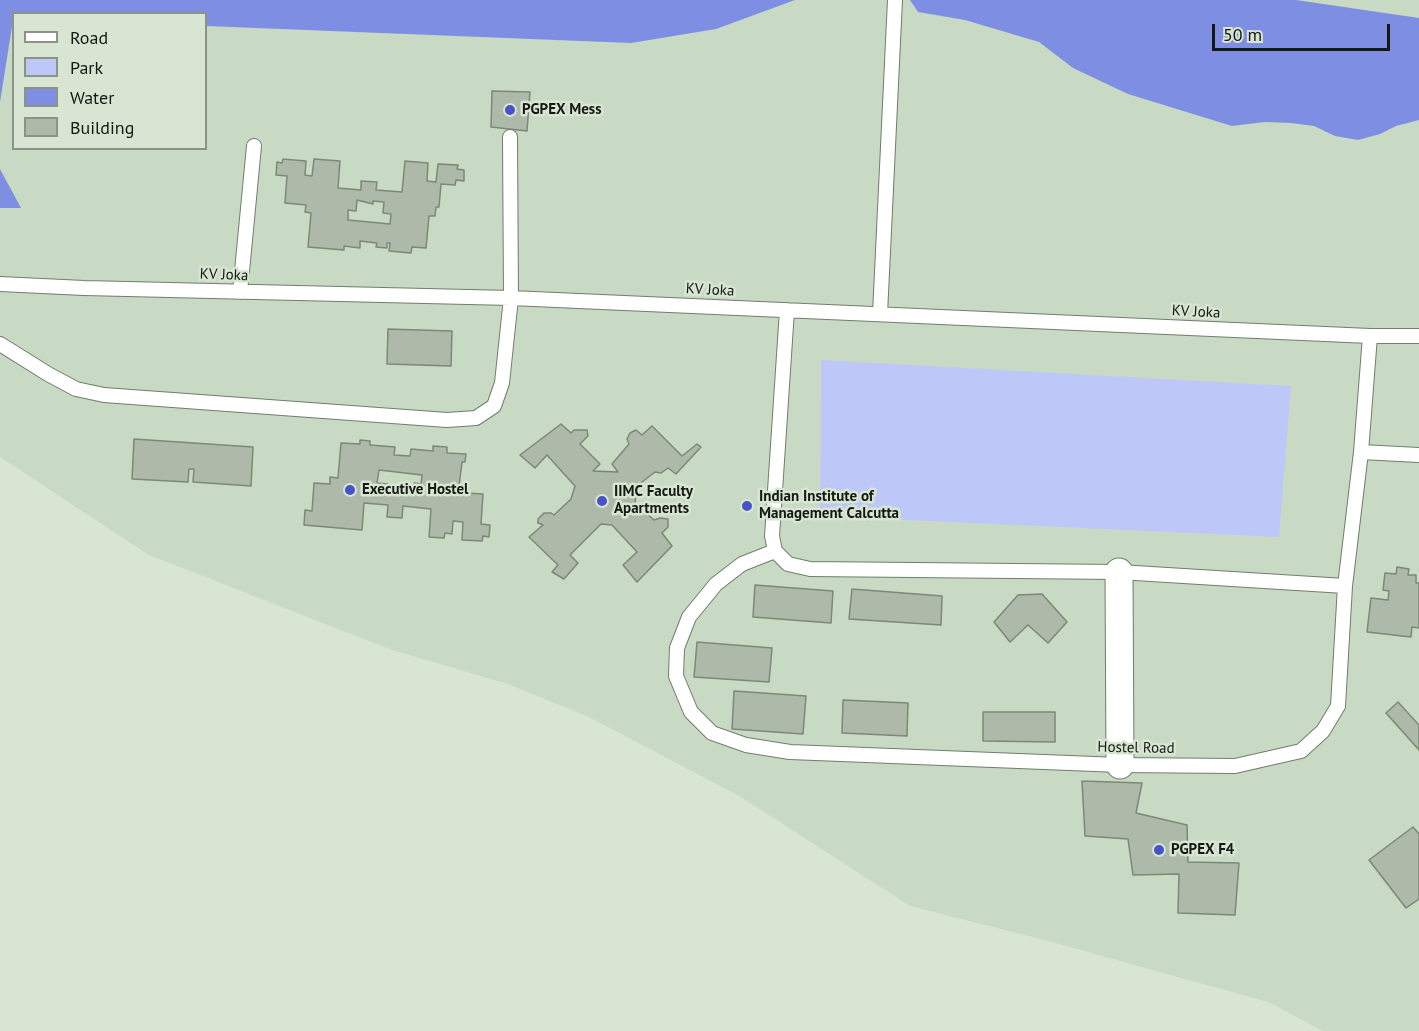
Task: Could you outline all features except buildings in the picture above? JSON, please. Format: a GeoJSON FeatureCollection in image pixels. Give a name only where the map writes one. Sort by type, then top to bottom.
{"type":"FeatureCollection","features":[{"type":"Feature","properties":{"kind":"street"},"geometry":{"type":"LineString","coordinates":[[1119,572],[1120,765]]}},
{"type":"Feature","properties":{"kind":"lane"},"geometry":{"type":"LineString","coordinates":[[880,314],[895,0]]}},
{"type":"Feature","properties":{"kind":"lane"},"geometry":{"type":"LineString","coordinates":[[0,344],[76,389],[104,395],[447,420],[476,418],[494,405],[502,383],[511,298],[510,137]]}},
{"type":"Feature","properties":{"kind":"lane"},"geometry":{"type":"LineString","coordinates":[[240,292],[254,146]]}},
{"type":"Feature","properties":{"kind":"lane","name":"KV Joka"},"geometry":{"type":"LineString","coordinates":[[0,284],[511,298],[1370,336],[1419,336]]}},
{"type":"Feature","properties":{"kind":"lane"},"geometry":{"type":"LineString","coordinates":[[787,310],[772,536],[775,551],[788,564],[810,569],[1119,572],[1345,586]]}},
{"type":"Feature","properties":{"kind":"lane","name":"Hostel Road"},"geometry":{"type":"LineString","coordinates":[[775,551],[742,564],[716,584],[689,616],[676,648],[676,676],[691,712],[712,733],[746,745],[790,752],[1120,765],[1235,766],[1301,751],[1323,731],[1338,706],[1345,586],[1361,452],[1370,336]]}},
{"type":"Feature","properties":{"kind":"lane"},"geometry":{"type":"LineString","coordinates":[[1361,452],[1419,455]]}},
{"type":"Feature","properties":{"kind":"shaded area","name":"Indian Institute of Management Calcutta"},"geometry":{"type":"Polygon","coordinates":[[[0,0],[1419,0],[1419,1031],[1323,1031],[1268,1002],[1041,939],[910,906],[741,797],[589,717],[508,684],[392,650],[149,555],[0,457],[0,0]]]}},
{"type":"Feature","properties":{"kind":"green space"},"geometry":{"type":"Polygon","coordinates":[[[821,360],[1291,386],[1279,537],[820,516],[821,360]]]}},
{"type":"Feature","properties":{"kind":"water"},"geometry":{"type":"Polygon","coordinates":[[[0,0],[795,0],[716,29],[631,43],[207,26],[207,12],[12,12],[12,27],[0,102],[0,0]]]}},
{"type":"Feature","properties":{"kind":"water"},"geometry":{"type":"Polygon","coordinates":[[[910,0],[1296,0],[1419,18],[1419,120],[1358,140],[1335,136],[1314,126],[1291,123],[1265,122],[1232,126],[1128,94],[1073,68],[1039,42],[965,20],[918,12],[910,0]]]}},
{"type":"Feature","properties":{"kind":"water"},"geometry":{"type":"Polygon","coordinates":[[[0,169],[21,208],[0,208],[0,169]]]}},
{"type":"Feature","properties":{"kind":"place","name":"PGPEX Mess"},"geometry":{"type":"Point","coordinates":[510,110]}},
{"type":"Feature","properties":{"kind":"place","name":"Executive Hostel"},"geometry":{"type":"Point","coordinates":[350,490]}},
{"type":"Feature","properties":{"kind":"place","name":"IIMC Faculty Apartments"},"geometry":{"type":"Point","coordinates":[602,501]}},
{"type":"Feature","properties":{"kind":"place","name":"Indian Institute of Management Calcutta"},"geometry":{"type":"Point","coordinates":[747,506]}},
{"type":"Feature","properties":{"kind":"place","name":"PGPEX F4"},"geometry":{"type":"Point","coordinates":[1159,850]}}]}
